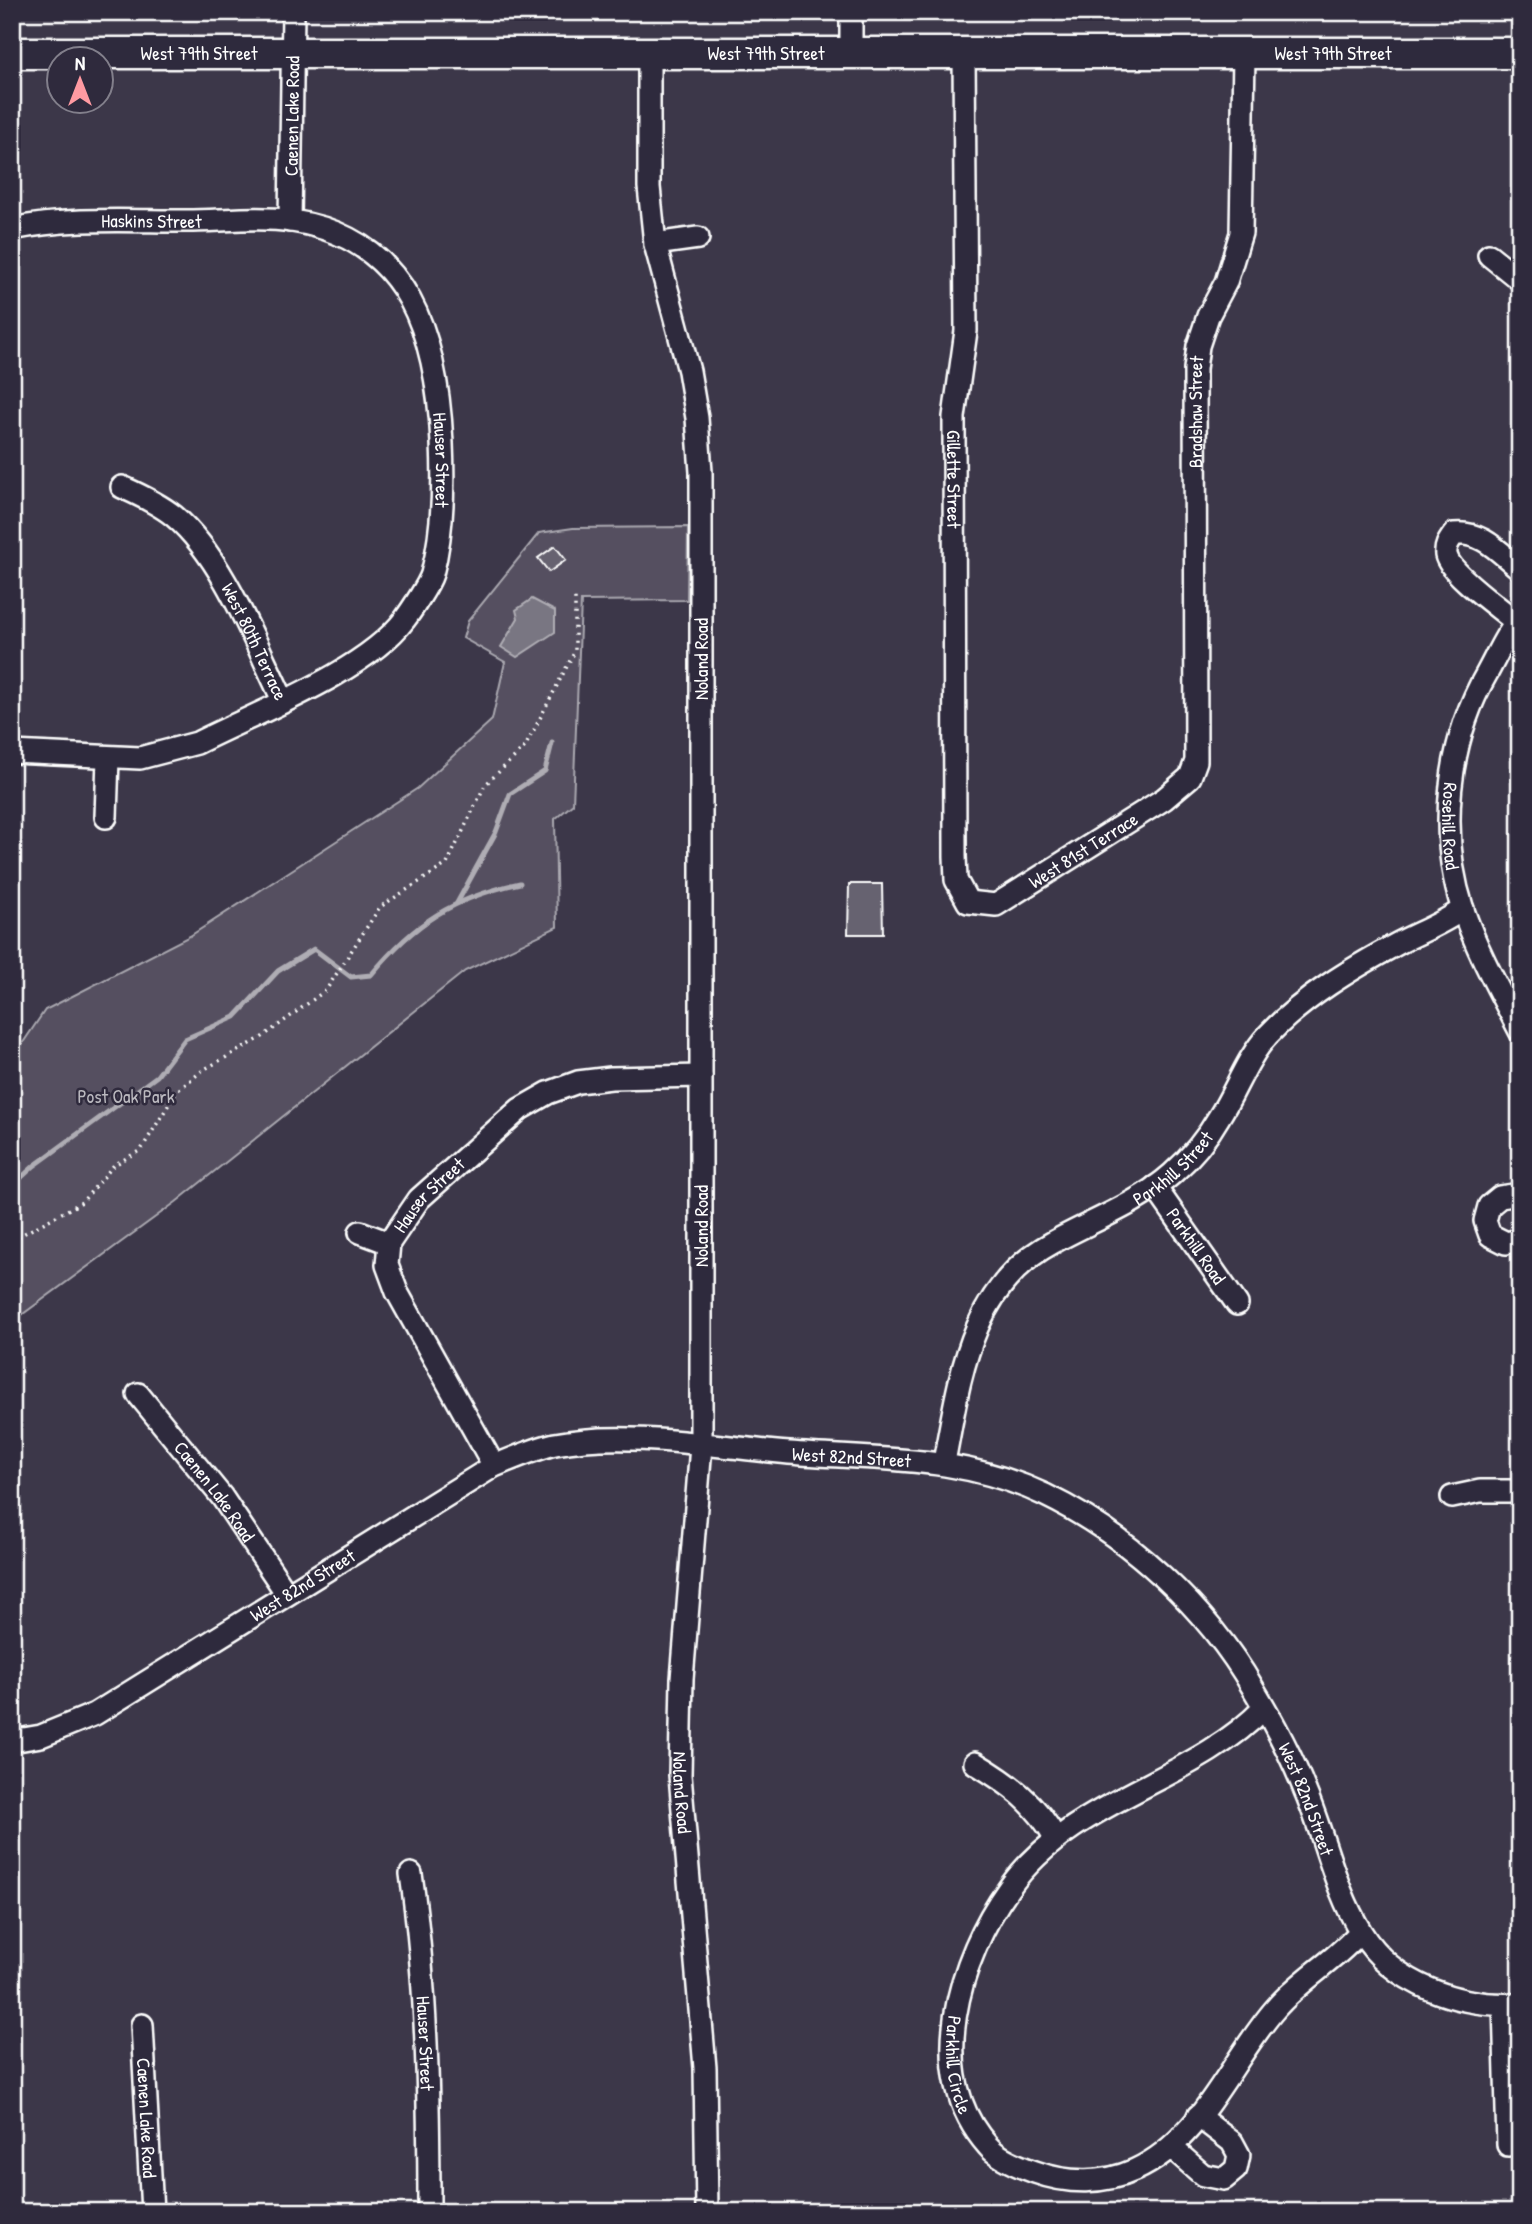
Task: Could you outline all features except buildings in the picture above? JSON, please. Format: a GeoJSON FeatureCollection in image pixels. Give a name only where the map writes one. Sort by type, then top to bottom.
{"type":"FeatureCollection","features":[{"type":"Feature","properties":{"kind":"street","name":"Caenen Lake Road"},"geometry":{"type":"LineString","coordinates":[[290,221],[293,12]]}},
{"type":"Feature","properties":{"kind":"street"},"geometry":{"type":"LineString","coordinates":[[851,12],[851,52]]}},
{"type":"Feature","properties":{"kind":"street","name":"West 79th Street"},"geometry":{"type":"LineString","coordinates":[[12,53],[1520,53]]}},
{"type":"Feature","properties":{"kind":"street","name":"Gillette Street"},"geometry":{"type":"LineString","coordinates":[[964,53],[965,331],[954,417],[955,856],[956,880],[968,902]]}},
{"type":"Feature","properties":{"kind":"street","name":"Noland Road"},"geometry":{"type":"LineString","coordinates":[[649,54],[649,187],[655,244],[688,371],[697,418],[701,472],[701,1446],[681,1690],[680,1775],[705,2068],[707,2212]]}},
{"type":"Feature","properties":{"kind":"street","name":"Bradshaw Street"},"geometry":{"type":"LineString","coordinates":[[1190,777],[1196,761],[1195,369],[1201,336],[1226,282],[1241,233],[1244,55]]}},
{"type":"Feature","properties":{"kind":"street","name":"Haskins Street"},"geometry":{"type":"LineString","coordinates":[[12,229],[73,221],[290,221]]}},
{"type":"Feature","properties":{"kind":"street","name":"Hauser Street"},"geometry":{"type":"LineString","coordinates":[[283,700],[366,657],[405,619],[432,577],[441,519],[442,459],[428,341],[409,296],[385,264],[350,237],[290,221]]}},
{"type":"Feature","properties":{"kind":"street"},"geometry":{"type":"LineString","coordinates":[[655,244],[698,238]]}},
{"type":"Feature","properties":{"kind":"street"},"geometry":{"type":"LineString","coordinates":[[1489,255],[1520,280]]}},
{"type":"Feature","properties":{"kind":"street","name":"West 80th Terrace"},"geometry":{"type":"LineString","coordinates":[[12,752],[140,758],[197,743],[283,700],[213,564],[189,532],[173,515],[122,487]]}},
{"type":"Feature","properties":{"kind":"street","name":"Rosehill Road"},"geometry":{"type":"LineString","coordinates":[[1520,569],[1483,539],[1468,533],[1454,534],[1447,544],[1446,556],[1454,570],[1518,620],[1477,689],[1463,728],[1451,777],[1449,814],[1451,857],[1463,909],[1479,950],[1520,1031]]}},
{"type":"Feature","properties":{"kind":"street"},"geometry":{"type":"LineString","coordinates":[[106,817],[108,758]]}},
{"type":"Feature","properties":{"kind":"street","name":"West 81st Terrace"},"geometry":{"type":"LineString","coordinates":[[968,902],[996,905],[1164,799],[1190,777]]}},
{"type":"Feature","properties":{"kind":"street","name":"Parkhill Street"},"geometry":{"type":"LineString","coordinates":[[944,1462],[964,1357],[975,1328],[1001,1285],[1049,1244],[1155,1187],[1201,1143],[1219,1118],[1249,1061],[1287,1016],[1360,965],[1400,942],[1440,925],[1463,909]]}},
{"type":"Feature","properties":{"kind":"street","name":"Hauser Street"},"geometry":{"type":"LineString","coordinates":[[494,1466],[397,1292],[387,1265],[389,1242],[419,1199],[520,1109],[548,1093],[578,1082],[611,1078],[701,1076]]}},
{"type":"Feature","properties":{"kind":"street","name":"Parkhill Road"},"geometry":{"type":"LineString","coordinates":[[1155,1187],[1237,1304]]}},
{"type":"Feature","properties":{"kind":"street"},"geometry":{"type":"LineString","coordinates":[[1520,1194],[1500,1198],[1489,1206],[1485,1221],[1490,1235],[1506,1243],[1520,1240]]}},
{"type":"Feature","properties":{"kind":"street"},"geometry":{"type":"LineString","coordinates":[[360,1232],[389,1242]]}},
{"type":"Feature","properties":{"kind":"street","name":"Caenen Lake Road"},"geometry":{"type":"LineString","coordinates":[[138,1394],[222,1497],[287,1594]]}},
{"type":"Feature","properties":{"kind":"street","name":"West 82nd Street"},"geometry":{"type":"LineString","coordinates":[[12,1741],[41,1735],[95,1714],[494,1466],[557,1444],[614,1439],[944,1462],[1003,1478],[1045,1496],[1128,1548],[1202,1619],[1238,1664],[1264,1708],[1307,1794],[1360,1932],[1371,1947],[1414,1981],[1456,1999],[1512,2005],[1508,2145]]}},
{"type":"Feature","properties":{"kind":"street"},"geometry":{"type":"LineString","coordinates":[[1452,1497],[1480,1491],[1520,1491]]}},
{"type":"Feature","properties":{"kind":"street","name":"Parkhill Circle"},"geometry":{"type":"LineString","coordinates":[[1264,1708],[1242,1730],[1084,1819],[1056,1839],[1010,1887],[985,1926],[968,1963],[958,2001],[954,2041],[956,2076],[982,2155],[1050,2177],[1087,2182],[1133,2171],[1154,2161],[1185,2135],[1276,2007],[1300,1983],[1345,1950],[1360,1932]]}},
{"type":"Feature","properties":{"kind":"street"},"geometry":{"type":"LineString","coordinates":[[975,1763],[1027,1798],[1044,1817],[1056,1839]]}},
{"type":"Feature","properties":{"kind":"street","name":"Hauser Street"},"geometry":{"type":"LineString","coordinates":[[411,1874],[425,2003],[429,2098],[429,2212]]}},
{"type":"Feature","properties":{"kind":"street","name":"Caenen Lake Road"},"geometry":{"type":"LineString","coordinates":[[142,2025],[152,2212]]}},
{"type":"Feature","properties":{"kind":"street"},"geometry":{"type":"LineString","coordinates":[[1171,2147],[1203,2175],[1224,2179],[1236,2169],[1239,2155],[1232,2142],[1198,2116]]}},
{"type":"Feature","properties":{"kind":"path"},"geometry":{"type":"LineString","coordinates":[[12,1240],[82,1202],[114,1165],[141,1150],[177,1091],[203,1070],[261,1038],[326,990],[380,907],[447,864],[485,785],[525,747],[575,651],[575,598]]}},
{"type":"Feature","properties":{"kind":"green space","name":"Post Oak Park"},"geometry":{"type":"Polygon","coordinates":[[[688,527],[687,600],[581,601],[573,804],[555,819],[557,927],[465,971],[176,1202],[12,1322],[12,1059],[45,1010],[190,936],[418,788],[492,720],[505,662],[463,638],[468,621],[539,533],[573,528],[688,527]]]}},
{"type":"Feature","properties":{"kind":"shaded area"},"geometry":{"type":"Polygon","coordinates":[[[532,599],[555,611],[555,632],[517,657],[501,647],[518,618],[516,610],[532,599]]]}},
{"type":"Feature","properties":{"kind":"waterway"},"geometry":{"type":"LineString","coordinates":[[457,903],[496,832],[510,794],[545,771],[552,743]]}},
{"type":"Feature","properties":{"kind":"waterway"},"geometry":{"type":"LineString","coordinates":[[12,1186],[34,1166],[157,1076],[185,1039],[235,1017],[278,971],[314,949],[351,977],[371,975],[403,940],[437,915],[475,896],[520,883]]}}]}
